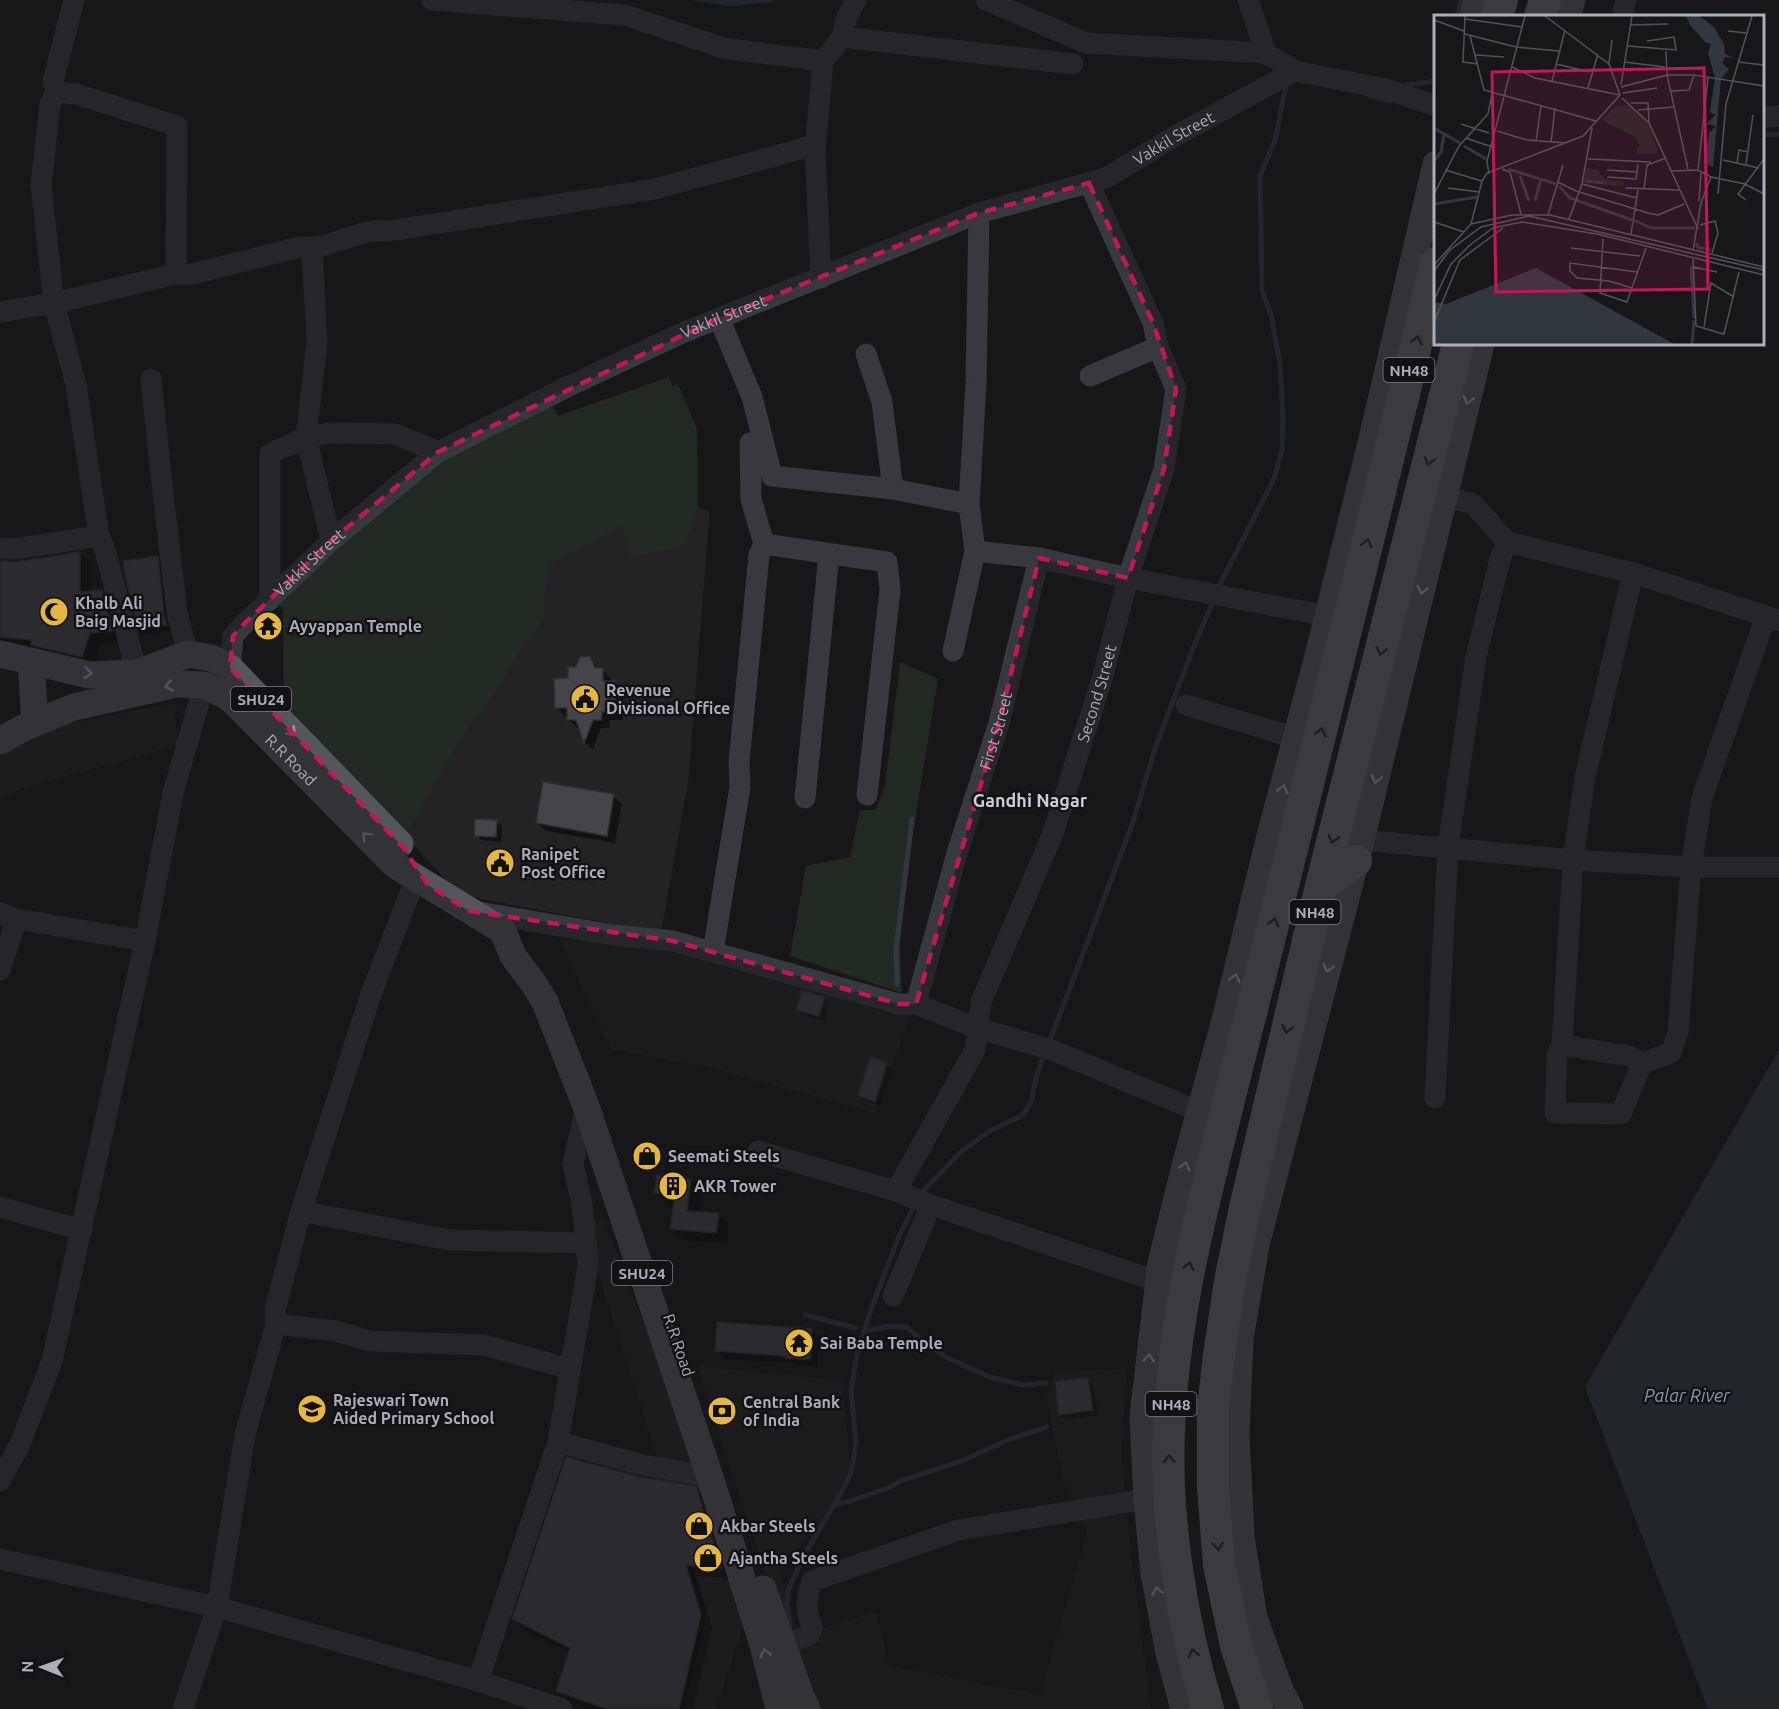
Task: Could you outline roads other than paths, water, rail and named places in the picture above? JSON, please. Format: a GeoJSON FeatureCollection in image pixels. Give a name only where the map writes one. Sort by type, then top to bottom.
{"type":"FeatureCollection","features":[{"type":"Feature","properties":{"kind":"highway"},"geometry":{"type":"LineString","coordinates":[[1497,15],[1502,0]]}},
{"type":"Feature","properties":{"kind":"highway"},"geometry":{"type":"LineString","coordinates":[[1540,15],[1545,0]]}},
{"type":"Feature","properties":{"kind":"highway","name":"NH48"},"geometry":{"type":"LineString","coordinates":[[1208,1709],[1197,1673],[1173,1539],[1168,1432],[1180,1311],[1200,1214],[1340,657],[1434,270]]}},
{"type":"Feature","properties":{"kind":"highway","name":"NH48"},"geometry":{"type":"LineString","coordinates":[[1257,1709],[1236,1646],[1219,1565],[1213,1488],[1213,1408],[1219,1355],[1230,1281],[1245,1208],[1321,886],[1458,345]]}},
{"type":"Feature","properties":{"kind":"highway"},"geometry":{"type":"LineString","coordinates":[[1321,886],[1358,850]]}},
{"type":"Feature","properties":{"kind":"main road"},"geometry":{"type":"LineString","coordinates":[[1473,15],[1477,0]]}},
{"type":"Feature","properties":{"kind":"main road"},"geometry":{"type":"LineString","coordinates":[[1567,15],[1572,0]]}},
{"type":"Feature","properties":{"kind":"main road"},"geometry":{"type":"LineString","coordinates":[[1184,1709],[1169,1653],[1154,1573],[1147,1499],[1143,1416],[1161,1263],[1328,616],[1376,424],[1434,173]]}},
{"type":"Feature","properties":{"kind":"main road"},"geometry":{"type":"LineString","coordinates":[[1290,1709],[1280,1690],[1254,1618],[1241,1537],[1236,1434],[1240,1339],[1256,1245],[1358,850],[1481,345]]}},
{"type":"Feature","properties":{"kind":"main road"},"geometry":{"type":"LineString","coordinates":[[0,654],[90,675],[137,674],[188,654]]}},
{"type":"Feature","properties":{"kind":"main road","name":"R.R Road"},"geometry":{"type":"LineString","coordinates":[[188,654],[212,658],[230,668],[422,881],[527,944],[558,998],[590,1079],[718,1460],[807,1709]]}},
{"type":"Feature","properties":{"kind":"main road"},"geometry":{"type":"LineString","coordinates":[[31,661],[35,723]]}},
{"type":"Feature","properties":{"kind":"main road","name":"R.R Road"},"geometry":{"type":"LineString","coordinates":[[0,741],[74,707],[176,684],[204,685],[230,698],[398,855]]}},
{"type":"Feature","properties":{"kind":"main road","name":"R.R Road"},"geometry":{"type":"LineString","coordinates":[[503,931],[513,956],[545,1002],[586,1106],[709,1474],[781,1709]]}},
{"type":"Feature","properties":{"kind":"street"},"geometry":{"type":"LineString","coordinates":[[74,0],[53,81],[56,92],[50,104],[41,185],[54,303],[76,385],[99,536],[105,550],[137,674]]}},
{"type":"Feature","properties":{"kind":"street"},"geometry":{"type":"LineString","coordinates":[[432,0],[624,15],[723,48],[823,61]]}},
{"type":"Feature","properties":{"kind":"street"},"geometry":{"type":"LineString","coordinates":[[821,278],[815,145],[823,61],[842,37],[846,19],[856,0]]}},
{"type":"Feature","properties":{"kind":"street"},"geometry":{"type":"LineString","coordinates":[[986,0],[1086,43],[1266,53],[1295,71],[1386,89],[1434,105]]}},
{"type":"Feature","properties":{"kind":"street"},"geometry":{"type":"LineString","coordinates":[[1248,0],[1266,53]]}},
{"type":"Feature","properties":{"kind":"street"},"geometry":{"type":"LineString","coordinates":[[1622,15],[1626,0]]}},
{"type":"Feature","properties":{"kind":"street"},"geometry":{"type":"LineString","coordinates":[[842,37],[1073,64]]}},
{"type":"Feature","properties":{"kind":"street","name":"Vakkil Street"},"geometry":{"type":"LineString","coordinates":[[230,668],[233,636],[331,541],[438,452],[569,386],[718,318],[979,213],[1106,178],[1177,135],[1295,71]]}},
{"type":"Feature","properties":{"kind":"street"},"geometry":{"type":"LineString","coordinates":[[56,92],[76,94],[177,126],[176,274]]}},
{"type":"Feature","properties":{"kind":"street"},"geometry":{"type":"LineString","coordinates":[[1764,117],[1779,116]]}},
{"type":"Feature","properties":{"kind":"street"},"geometry":{"type":"LineString","coordinates":[[0,312],[54,303],[176,274],[192,274],[300,247],[312,249],[377,230],[389,231],[655,189],[815,145]]}},
{"type":"Feature","properties":{"kind":"street","name":"Second Street"},"geometry":{"type":"LineString","coordinates":[[896,1191],[975,1050],[981,1002],[1053,833],[1102,679],[1128,578],[1164,469],[1176,389],[1158,346],[1153,323],[1089,183]]}},
{"type":"Feature","properties":{"kind":"street"},"geometry":{"type":"LineString","coordinates":[[953,651],[975,551],[969,504],[976,384],[979,213]]}},
{"type":"Feature","properties":{"kind":"street"},"geometry":{"type":"LineString","coordinates":[[312,249],[317,343],[306,437],[331,541]]}},
{"type":"Feature","properties":{"kind":"street"},"geometry":{"type":"LineString","coordinates":[[718,318],[752,397],[772,476],[893,489],[969,504]]}},
{"type":"Feature","properties":{"kind":"street"},"geometry":{"type":"LineString","coordinates":[[1090,376],[1158,346]]}},
{"type":"Feature","properties":{"kind":"street"},"geometry":{"type":"LineString","coordinates":[[866,354],[882,402],[893,489]]}},
{"type":"Feature","properties":{"kind":"street"},"geometry":{"type":"LineString","coordinates":[[151,379],[177,613],[188,654]]}},
{"type":"Feature","properties":{"kind":"street"},"geometry":{"type":"LineString","coordinates":[[270,600],[270,454],[306,437],[330,433],[395,434],[438,452]]}},
{"type":"Feature","properties":{"kind":"street"},"geometry":{"type":"LineString","coordinates":[[713,951],[740,787],[739,762],[759,555],[764,544],[751,499],[750,443]]}},
{"type":"Feature","properties":{"kind":"street"},"geometry":{"type":"LineString","coordinates":[[1445,496],[1473,504],[1508,542],[1633,573],[1773,618],[1702,798],[1691,867],[1678,1032],[1671,1053],[1642,1063],[1629,1056],[1562,1045]]}},
{"type":"Feature","properties":{"kind":"street"},"geometry":{"type":"LineString","coordinates":[[0,548],[15,549],[99,536]]}},
{"type":"Feature","properties":{"kind":"street"},"geometry":{"type":"LineString","coordinates":[[1435,1098],[1448,847],[1476,657],[1500,559],[1508,542]]}},
{"type":"Feature","properties":{"kind":"street"},"geometry":{"type":"LineString","coordinates":[[764,544],[887,562],[890,590],[867,795]]}},
{"type":"Feature","properties":{"kind":"street"},"geometry":{"type":"LineString","coordinates":[[975,551],[1039,558],[1128,578],[1328,616]]}},
{"type":"Feature","properties":{"kind":"street"},"geometry":{"type":"LineString","coordinates":[[805,798],[829,554]]}},
{"type":"Feature","properties":{"kind":"street","name":"First Street"},"geometry":{"type":"LineString","coordinates":[[916,1004],[957,853],[999,723],[1039,558]]}},
{"type":"Feature","properties":{"kind":"street"},"geometry":{"type":"LineString","coordinates":[[1633,573],[1585,777],[1573,860],[1562,1045],[1557,1055],[1555,1113],[1621,1114],[1642,1063]]}},
{"type":"Feature","properties":{"kind":"street"},"geometry":{"type":"LineString","coordinates":[[0,1481],[20,1444],[52,1361],[145,941],[173,793],[204,685]]}},
{"type":"Feature","properties":{"kind":"street"},"geometry":{"type":"LineString","coordinates":[[1186,705],[1296,738]]}},
{"type":"Feature","properties":{"kind":"street"},"geometry":{"type":"LineString","coordinates":[[1358,850],[1448,847],[1573,860],[1691,867],[1779,867]]}},
{"type":"Feature","properties":{"kind":"street"},"geometry":{"type":"LineString","coordinates":[[183,1709],[216,1607],[245,1434],[276,1324],[275,1310],[302,1211],[371,994],[422,881]]}},
{"type":"Feature","properties":{"kind":"street"},"geometry":{"type":"LineString","coordinates":[[469,911],[614,935],[673,941],[899,1004],[916,1004],[977,1028],[1042,1046],[1200,1112]]}},
{"type":"Feature","properties":{"kind":"street"},"geometry":{"type":"LineString","coordinates":[[0,970],[9,916],[145,941]]}},
{"type":"Feature","properties":{"kind":"street"},"geometry":{"type":"LineString","coordinates":[[478,1681],[558,1442],[588,1265],[582,1204],[573,1164],[586,1106]]}},
{"type":"Feature","properties":{"kind":"street"},"geometry":{"type":"LineString","coordinates":[[758,1151],[896,1191],[1159,1282]]}},
{"type":"Feature","properties":{"kind":"street"},"geometry":{"type":"LineString","coordinates":[[892,1296],[931,1205]]}},
{"type":"Feature","properties":{"kind":"street"},"geometry":{"type":"LineString","coordinates":[[0,1207],[82,1230]]}},
{"type":"Feature","properties":{"kind":"street"},"geometry":{"type":"LineString","coordinates":[[302,1211],[449,1240],[586,1243]]}},
{"type":"Feature","properties":{"kind":"street"},"geometry":{"type":"LineString","coordinates":[[276,1324],[336,1331],[370,1341],[484,1345],[570,1370]]}},
{"type":"Feature","properties":{"kind":"street"},"geometry":{"type":"LineString","coordinates":[[558,1442],[643,1466],[696,1474]]}},
{"type":"Feature","properties":{"kind":"street"},"geometry":{"type":"LineString","coordinates":[[784,1646],[809,1635],[812,1628],[807,1614],[806,1599],[812,1581],[958,1530],[1147,1499]]}},
{"type":"Feature","properties":{"kind":"street"},"geometry":{"type":"LineString","coordinates":[[0,1559],[216,1607],[478,1681],[562,1709]]}},
{"type":"Feature","properties":{"kind":"water"},"geometry":{"type":"Polygon","coordinates":[[[692,0],[775,0],[731,6],[692,0]]]}},
{"type":"Feature","properties":{"kind":"water","name":"Palar River"},"geometry":{"type":"Polygon","coordinates":[[[1779,1050],[1779,1709],[1708,1709],[1585,1387],[1779,1050]]]}},
{"type":"Feature","properties":{"kind":"waterway"},"geometry":{"type":"LineString","coordinates":[[1457,15],[1461,0]]}},
{"type":"Feature","properties":{"kind":"waterway"},"geometry":{"type":"LineString","coordinates":[[1218,588],[1274,479],[1282,450],[1280,364],[1271,315],[1262,290],[1260,176],[1275,140],[1287,81]]}},
{"type":"Feature","properties":{"kind":"waterway"},"geometry":{"type":"LineString","coordinates":[[1407,85],[1434,81]]}},
{"type":"Feature","properties":{"kind":"waterway"},"geometry":{"type":"LineString","coordinates":[[1370,96],[1390,101]]}},
{"type":"Feature","properties":{"kind":"waterway"},"geometry":{"type":"LineString","coordinates":[[1764,135],[1779,134]]}},
{"type":"Feature","properties":{"kind":"waterway"},"geometry":{"type":"LineString","coordinates":[[1049,1043],[1132,825],[1156,746],[1213,601]]}},
{"type":"Feature","properties":{"kind":"waterway"},"geometry":{"type":"LineString","coordinates":[[897,984],[896,949],[912,819]]}},
{"type":"Feature","properties":{"kind":"waterway"},"geometry":{"type":"LineString","coordinates":[[924,1190],[961,1152],[988,1132],[1023,1115],[1031,1102],[1045,1052]]}},
{"type":"Feature","properties":{"kind":"waterway"},"geometry":{"type":"LineString","coordinates":[[790,1627],[787,1605],[791,1583],[845,1486],[852,1469],[856,1442],[851,1390],[858,1349],[899,1236],[912,1210]]}},
{"type":"Feature","properties":{"kind":"waterway"},"geometry":{"type":"LineString","coordinates":[[805,1315],[856,1328]]}},
{"type":"Feature","properties":{"kind":"waterway"},"geometry":{"type":"LineString","coordinates":[[866,1331],[889,1326],[907,1327],[946,1357],[989,1377],[1023,1385],[1046,1383]]}},
{"type":"Feature","properties":{"kind":"waterway"},"geometry":{"type":"LineString","coordinates":[[833,1505],[888,1488],[903,1480],[962,1461],[1010,1439],[1047,1427]]}},
{"type":"Feature","properties":{"kind":"place","name":"Khalb Ali Baig Masjid"},"geometry":{"type":"Point","coordinates":[54,612]}},
{"type":"Feature","properties":{"kind":"place","name":"Ayyappan Temple"},"geometry":{"type":"Point","coordinates":[268,626]}},
{"type":"Feature","properties":{"kind":"place","name":"Revenue Divisional Office"},"geometry":{"type":"Point","coordinates":[585,699]}},
{"type":"Feature","properties":{"kind":"place","name":"Ranipet Post Office"},"geometry":{"type":"Point","coordinates":[500,863]}},
{"type":"Feature","properties":{"kind":"place","name":"Seemati Steels"},"geometry":{"type":"Point","coordinates":[647,1156]}},
{"type":"Feature","properties":{"kind":"place","name":"AKR Tower"},"geometry":{"type":"Point","coordinates":[673,1186]}},
{"type":"Feature","properties":{"kind":"place","name":"Sai Baba Temple"},"geometry":{"type":"Point","coordinates":[799,1343]}},
{"type":"Feature","properties":{"kind":"place","name":"Rajeswari Town Aided Primary School"},"geometry":{"type":"Point","coordinates":[312,1409]}},
{"type":"Feature","properties":{"kind":"place","name":"Central Bank of India"},"geometry":{"type":"Point","coordinates":[722,1411]}},
{"type":"Feature","properties":{"kind":"place","name":"Akbar Steels"},"geometry":{"type":"Point","coordinates":[699,1526]}},
{"type":"Feature","properties":{"kind":"place","name":"Ajantha Steels"},"geometry":{"type":"Point","coordinates":[708,1558]}},
{"type":"Feature","properties":{"kind":"district","name":"Gandhi Nagar"},"geometry":{"type":"Point","coordinates":[1030,800]}}]}
